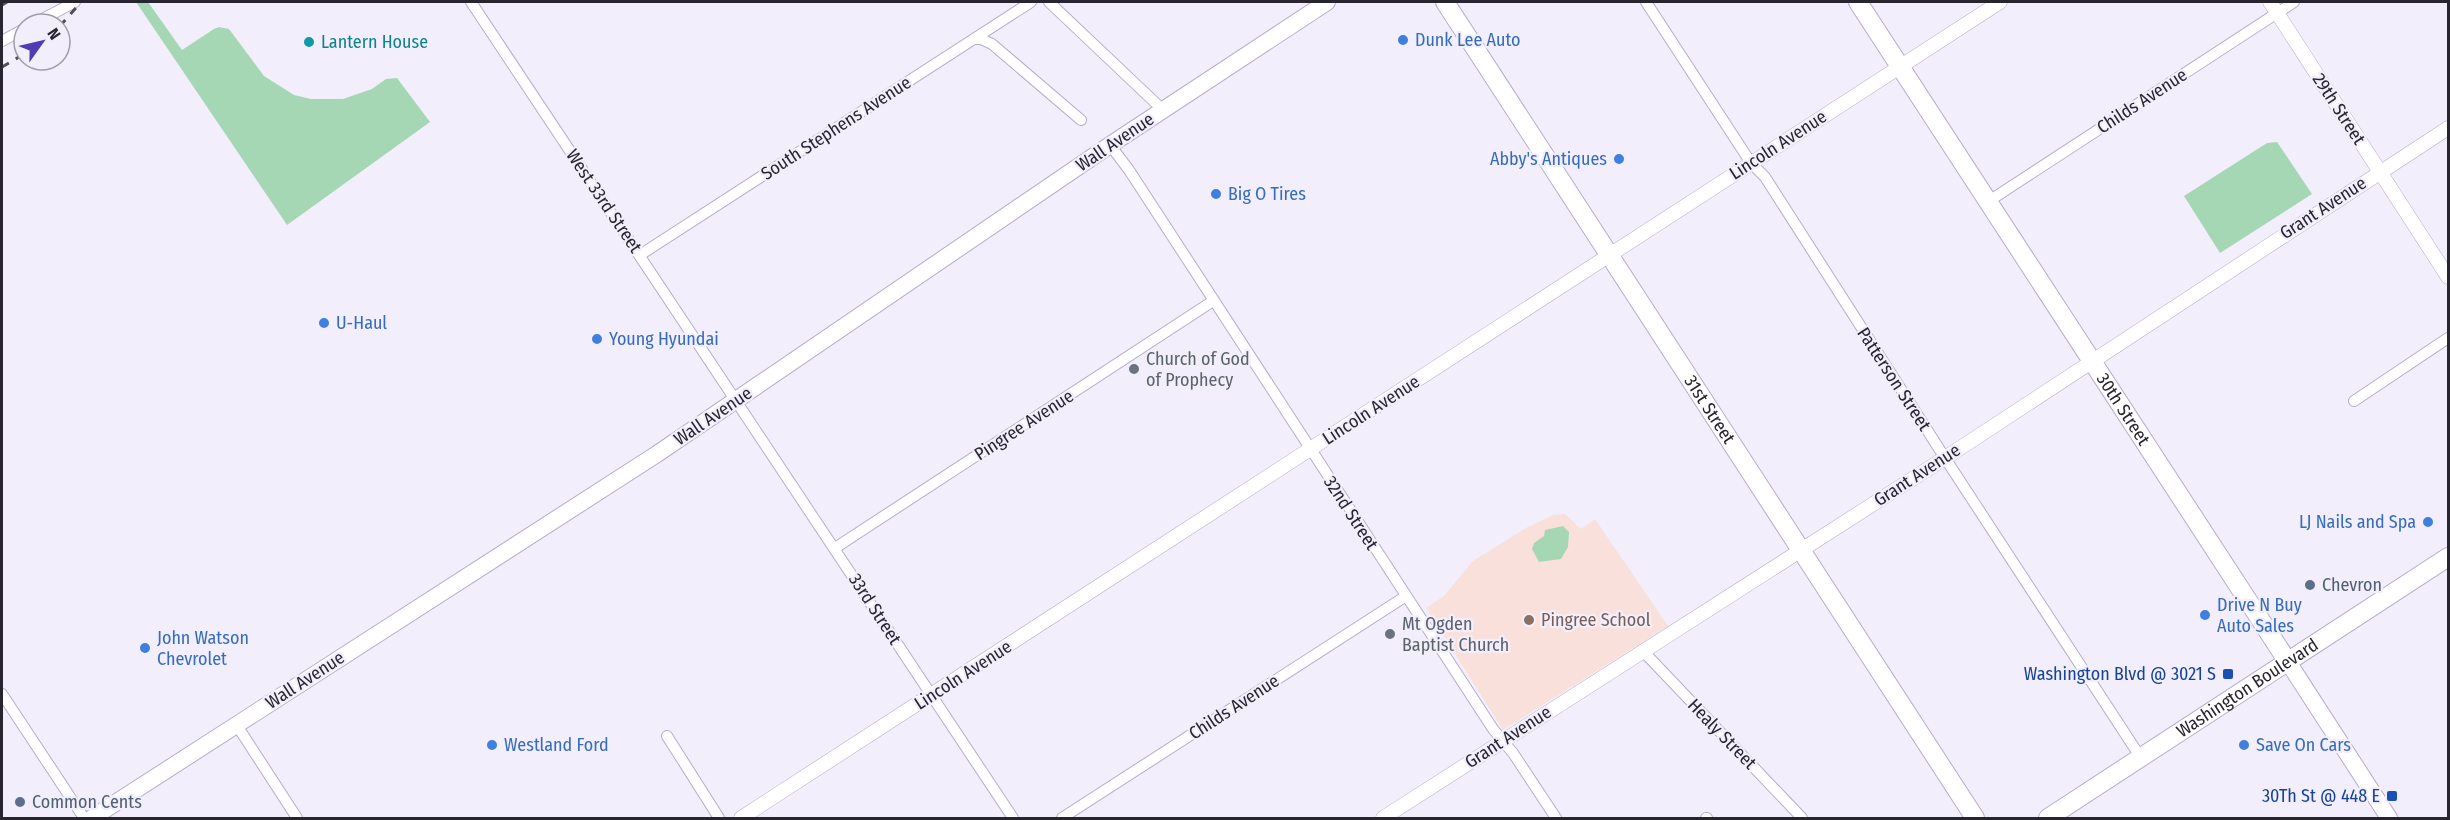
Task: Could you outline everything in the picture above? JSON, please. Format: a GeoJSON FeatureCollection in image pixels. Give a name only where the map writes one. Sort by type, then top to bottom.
{"type":"FeatureCollection","features":[{"type":"Feature","properties":{"kind":"main road","name":"Wall Avenue"},"geometry":{"type":"LineString","coordinates":[[92,819],[657,454],[1110,145],[1327,2]]}},
{"type":"Feature","properties":{"kind":"main road","name":"31st Street"},"geometry":{"type":"LineString","coordinates":[[1445,2],[1975,819]]}},
{"type":"Feature","properties":{"kind":"main road","name":"30th Street"},"geometry":{"type":"LineString","coordinates":[[1858,2],[2389,819]]}},
{"type":"Feature","properties":{"kind":"main road","name":"Washington Boulevard"},"geometry":{"type":"LineString","coordinates":[[2048,819],[2448,557]]}},
{"type":"Feature","properties":{"kind":"street"},"geometry":{"type":"LineString","coordinates":[[56,12],[75,2]]}},
{"type":"Feature","properties":{"kind":"street","name":"West 33rd Street"},"geometry":{"type":"LineString","coordinates":[[471,2],[736,400]]}},
{"type":"Feature","properties":{"kind":"street","name":"South Stephens Avenue"},"geometry":{"type":"LineString","coordinates":[[640,255],[1031,2]]}},
{"type":"Feature","properties":{"kind":"street"},"geometry":{"type":"LineString","coordinates":[[1049,2],[1163,110]]}},
{"type":"Feature","properties":{"kind":"street","name":"Patterson Street"},"geometry":{"type":"LineString","coordinates":[[1646,2],[1751,163],[1765,177],[2141,758]]}},
{"type":"Feature","properties":{"kind":"street","name":"Lincoln Avenue"},"geometry":{"type":"LineString","coordinates":[[741,819],[1608,254],[2000,2]]}},
{"type":"Feature","properties":{"kind":"street","name":"Childs Avenue"},"geometry":{"type":"LineString","coordinates":[[1989,201],[2273,7],[2294,2]]}},
{"type":"Feature","properties":{"kind":"street","name":"29th Street"},"geometry":{"type":"LineString","coordinates":[[2273,7],[2448,277]]}},
{"type":"Feature","properties":{"kind":"street"},"geometry":{"type":"LineString","coordinates":[[974,39],[981,39],[992,44],[1081,120]]}},
{"type":"Feature","properties":{"kind":"street","name":"Grant Avenue"},"geometry":{"type":"LineString","coordinates":[[1383,819],[1642,650],[1945,458],[2448,128]]}},
{"type":"Feature","properties":{"kind":"street","name":"32nd Street"},"geometry":{"type":"LineString","coordinates":[[1110,145],[1129,170],[1406,596],[1556,819]]}},
{"type":"Feature","properties":{"kind":"street","name":"Pingree Avenue"},"geometry":{"type":"LineString","coordinates":[[835,548],[1213,302]]}},
{"type":"Feature","properties":{"kind":"street"},"geometry":{"type":"LineString","coordinates":[[2354,401],[2448,338]]}},
{"type":"Feature","properties":{"kind":"street","name":"33rd Street"},"geometry":{"type":"LineString","coordinates":[[736,400],[1013,819]]}},
{"type":"Feature","properties":{"kind":"street","name":"Childs Avenue"},"geometry":{"type":"LineString","coordinates":[[1062,819],[1406,596]]}},
{"type":"Feature","properties":{"kind":"street","name":"Healy Street"},"geometry":{"type":"LineString","coordinates":[[1642,650],[1802,819]]}},
{"type":"Feature","properties":{"kind":"street"},"geometry":{"type":"LineString","coordinates":[[2,694],[84,819]]}},
{"type":"Feature","properties":{"kind":"street"},"geometry":{"type":"LineString","coordinates":[[236,724],[297,819]]}},
{"type":"Feature","properties":{"kind":"street"},"geometry":{"type":"LineString","coordinates":[[667,736],[719,819]]}},
{"type":"Feature","properties":{"kind":"shaded area"},"geometry":{"type":"Polygon","coordinates":[[[1565,514],[1581,529],[1595,519],[1668,626],[1503,730],[1426,608],[1444,596],[1473,561],[1526,528],[1553,515],[1565,514]]]}},
{"type":"Feature","properties":{"kind":"green space"},"geometry":{"type":"Polygon","coordinates":[[[136,2],[148,2],[182,50],[214,29],[219,27],[229,29],[264,76],[294,95],[311,99],[343,99],[372,89],[386,79],[397,78],[430,122],[287,225],[136,2]]]}},
{"type":"Feature","properties":{"kind":"green space"},"geometry":{"type":"Polygon","coordinates":[[[2277,142],[2312,194],[2220,253],[2184,196],[2267,143],[2277,142]]]}},
{"type":"Feature","properties":{"kind":"green space"},"geometry":{"type":"Polygon","coordinates":[[[1563,526],[1569,532],[1568,547],[1561,559],[1539,562],[1532,549],[1534,543],[1544,536],[1545,530],[1563,526]]]}},
{"type":"Feature","properties":{"kind":"railway"},"geometry":{"type":"LineString","coordinates":[[2,5],[7,2]]}},
{"type":"Feature","properties":{"kind":"railway"},"geometry":{"type":"LineString","coordinates":[[72,12],[81,2]]}},
{"type":"Feature","properties":{"kind":"railway"},"geometry":{"type":"LineString","coordinates":[[2,67],[12,61]]}},
{"type":"Feature","properties":{"kind":"place","name":"Dunk Lee Auto"},"geometry":{"type":"Point","coordinates":[1403,40]}},
{"type":"Feature","properties":{"kind":"place","name":"Lantern House"},"geometry":{"type":"Point","coordinates":[309,42]}},
{"type":"Feature","properties":{"kind":"place","name":"Abby's Antiques"},"geometry":{"type":"Point","coordinates":[1619,159]}},
{"type":"Feature","properties":{"kind":"place","name":"Big O Tires"},"geometry":{"type":"Point","coordinates":[1216,194]}},
{"type":"Feature","properties":{"kind":"place","name":"U-Haul"},"geometry":{"type":"Point","coordinates":[324,323]}},
{"type":"Feature","properties":{"kind":"place","name":"Young Hyundai"},"geometry":{"type":"Point","coordinates":[597,339]}},
{"type":"Feature","properties":{"kind":"place","name":"Church of God of Prophecy"},"geometry":{"type":"Point","coordinates":[1134,369]}},
{"type":"Feature","properties":{"kind":"place","name":"LJ Nails and Spa"},"geometry":{"type":"Point","coordinates":[2428,522]}},
{"type":"Feature","properties":{"kind":"place","name":"Chevron"},"geometry":{"type":"Point","coordinates":[2310,585]}},
{"type":"Feature","properties":{"kind":"place","name":"Drive N Buy Auto Sales"},"geometry":{"type":"Point","coordinates":[2205,615]}},
{"type":"Feature","properties":{"kind":"place","name":"Pingree School"},"geometry":{"type":"Point","coordinates":[1529,620]}},
{"type":"Feature","properties":{"kind":"place","name":"Mt Ogden Baptist Church"},"geometry":{"type":"Point","coordinates":[1390,634]}},
{"type":"Feature","properties":{"kind":"place","name":"John Watson Chevrolet"},"geometry":{"type":"Point","coordinates":[145,648]}},
{"type":"Feature","properties":{"kind":"place","name":"Washington Blvd @ 3021 S"},"geometry":{"type":"Point","coordinates":[2228,674]}},
{"type":"Feature","properties":{"kind":"place","name":"Westland Ford"},"geometry":{"type":"Point","coordinates":[492,745]}},
{"type":"Feature","properties":{"kind":"place","name":"Save On Cars"},"geometry":{"type":"Point","coordinates":[2244,745]}},
{"type":"Feature","properties":{"kind":"place","name":"30Th St @ 448 E"},"geometry":{"type":"Point","coordinates":[2392,796]}},
{"type":"Feature","properties":{"kind":"place","name":"Common Cents"},"geometry":{"type":"Point","coordinates":[20,802]}}]}
